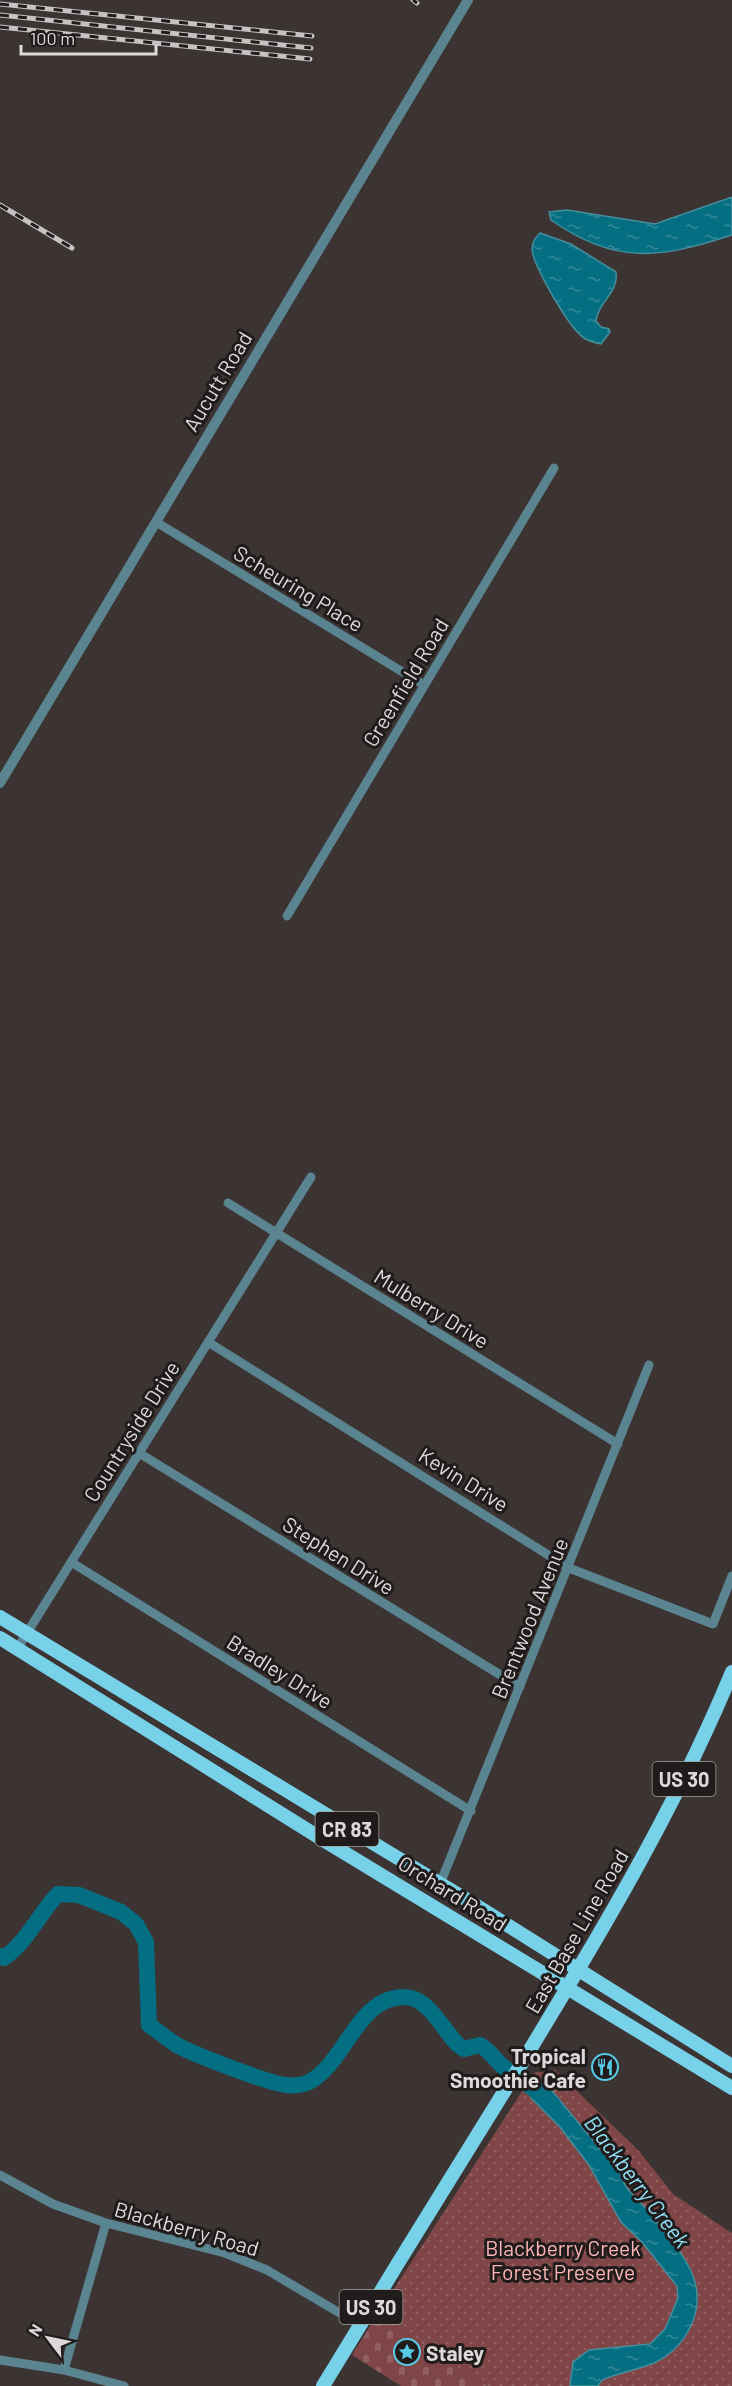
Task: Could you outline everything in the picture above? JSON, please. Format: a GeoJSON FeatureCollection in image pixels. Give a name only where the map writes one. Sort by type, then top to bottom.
{"type":"FeatureCollection","features":[{"type":"Feature","properties":{"kind":"main road","name":"Orchard Road"},"geometry":{"type":"LineString","coordinates":[[0,1617],[440,1884],[732,2066]]}},
{"type":"Feature","properties":{"kind":"main road","name":"Orchard Road"},"geometry":{"type":"LineString","coordinates":[[0,1638],[567,1989],[732,2088]]}},
{"type":"Feature","properties":{"kind":"main road","name":"East Base Line Road"},"geometry":{"type":"LineString","coordinates":[[323,2386],[578,1970],[672,1802],[732,1672]]}},
{"type":"Feature","properties":{"kind":"street","name":"Aucutt Road"},"geometry":{"type":"LineString","coordinates":[[0,783],[468,0]]}},
{"type":"Feature","properties":{"kind":"street","name":"Greenfield Road"},"geometry":{"type":"LineString","coordinates":[[287,916],[554,468]]}},
{"type":"Feature","properties":{"kind":"street","name":"Scheuring Place"},"geometry":{"type":"LineString","coordinates":[[156,522],[424,684]]}},
{"type":"Feature","properties":{"kind":"street","name":"Countryside Drive"},"geometry":{"type":"LineString","coordinates":[[17,1648],[311,1177]]}},
{"type":"Feature","properties":{"kind":"street","name":"Mulberry Drive"},"geometry":{"type":"LineString","coordinates":[[228,1203],[618,1444]]}},
{"type":"Feature","properties":{"kind":"street","name":"Kevin Drive"},"geometry":{"type":"LineString","coordinates":[[208,1342],[569,1568],[713,1624],[732,1575]]}},
{"type":"Feature","properties":{"kind":"street","name":"Brentwood Avenue"},"geometry":{"type":"LineString","coordinates":[[440,1884],[650,1365]]}},
{"type":"Feature","properties":{"kind":"street","name":"Stephen Drive"},"geometry":{"type":"LineString","coordinates":[[139,1453],[520,1688]]}},
{"type":"Feature","properties":{"kind":"street","name":"Bradley Drive"},"geometry":{"type":"LineString","coordinates":[[70,1562],[471,1810]]}},
{"type":"Feature","properties":{"kind":"street","name":"Blackberry Road"},"geometry":{"type":"LineString","coordinates":[[0,2175],[53,2204],[106,2223],[225,2253],[267,2270],[360,2325]]}},
{"type":"Feature","properties":{"kind":"street"},"geometry":{"type":"LineString","coordinates":[[64,2370],[106,2223]]}},
{"type":"Feature","properties":{"kind":"street"},"geometry":{"type":"LineString","coordinates":[[0,2360],[64,2370],[124,2386]]}},
{"type":"Feature","properties":{"kind":"green space","name":"Blackberry Creek Forest Preserve"},"geometry":{"type":"Polygon","coordinates":[[[555,2070],[639,2151],[673,2194],[732,2233],[732,2386],[487,2386],[377,2315],[534,2073],[555,2070]]]}},
{"type":"Feature","properties":{"kind":"green space"},"geometry":{"type":"Polygon","coordinates":[[[377,2315],[487,2386],[401,2386],[352,2355],[377,2315]]]}},
{"type":"Feature","properties":{"kind":"water"},"geometry":{"type":"Polygon","coordinates":[[[732,197],[732,235],[660,253],[617,251],[596,245],[574,235],[551,220],[549,212],[567,210],[655,224],[732,197]]]}},
{"type":"Feature","properties":{"kind":"water"},"geometry":{"type":"Polygon","coordinates":[[[540,233],[571,244],[616,272],[612,292],[600,308],[596,321],[610,332],[601,344],[586,339],[578,332],[545,282],[532,249],[534,240],[540,233]]]}},
{"type":"Feature","properties":{"kind":"water"},"geometry":{"type":"Polygon","coordinates":[[[543,2080],[620,2173],[629,2191],[675,2245],[690,2268],[696,2289],[695,2315],[684,2338],[675,2348],[654,2363],[614,2375],[602,2380],[598,2386],[570,2386],[573,2362],[589,2350],[650,2344],[665,2329],[678,2298],[677,2286],[642,2242],[621,2222],[589,2165],[560,2127],[531,2098],[543,2080]]]}},
{"type":"Feature","properties":{"kind":"waterway","name":"Blackberry Creek"},"geometry":{"type":"LineString","coordinates":[[0,1956],[4,1958],[20,1944],[58,1894],[79,1895],[121,1912],[136,1924],[146,1942],[149,2025],[175,2044],[197,2054],[277,2083],[304,2084],[322,2073],[363,2018],[375,2007],[389,2000],[405,1997],[423,2004],[458,2045],[464,2049],[480,2045],[500,2064],[553,2105]]}},
{"type":"Feature","properties":{"kind":"railway"},"geometry":{"type":"LineString","coordinates":[[413,0],[417,3]]}},
{"type":"Feature","properties":{"kind":"railway"},"geometry":{"type":"LineString","coordinates":[[0,4],[312,36]]}},
{"type":"Feature","properties":{"kind":"railway"},"geometry":{"type":"LineString","coordinates":[[0,15],[311,48]]}},
{"type":"Feature","properties":{"kind":"railway"},"geometry":{"type":"LineString","coordinates":[[0,27],[310,59]]}},
{"type":"Feature","properties":{"kind":"railway"},"geometry":{"type":"LineString","coordinates":[[0,205],[72,248]]}},
{"type":"Feature","properties":{"kind":"place","name":"Tropical Smoothie Cafe"},"geometry":{"type":"Point","coordinates":[605,2067]}},
{"type":"Feature","properties":{"kind":"place","name":"Staley"},"geometry":{"type":"Point","coordinates":[407,2352]}}]}
